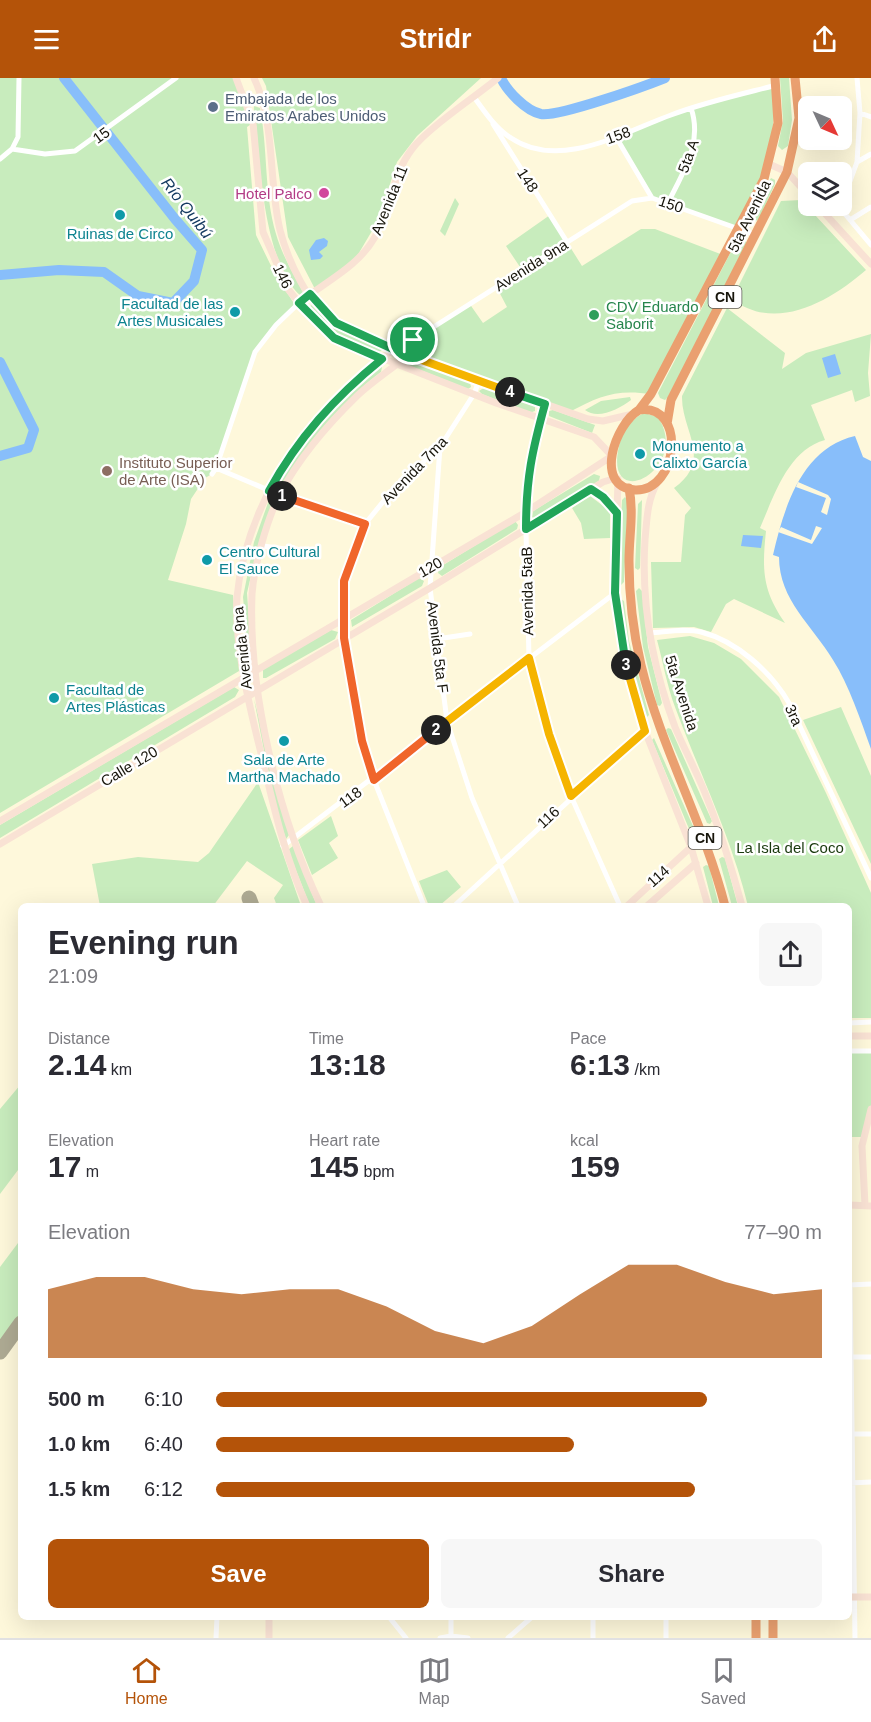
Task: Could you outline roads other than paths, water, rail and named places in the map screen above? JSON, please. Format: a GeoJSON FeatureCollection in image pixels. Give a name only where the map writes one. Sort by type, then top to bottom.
{"type":"FeatureCollection","features":[{"type":"Feature","properties":{"kind":"highway","name":"5ta Avenida"},"geometry":{"type":"LineString","coordinates":[[667,424],[671,400],[788,172],[799,118],[795,78]]}},
{"type":"Feature","properties":{"kind":"highway","name":"5ta Avenida"},"geometry":{"type":"LineString","coordinates":[[636,412],[651,394],[764,179],[778,123],[776,82]]}},
{"type":"Feature","properties":{"kind":"highway"},"geometry":{"type":"LineString","coordinates":[[636,412],[657,412],[667,424]]}},
{"type":"Feature","properties":{"kind":"highway","name":"CN"},"geometry":{"type":"LineString","coordinates":[[617,479],[612,456],[619,431],[636,412]]}},
{"type":"Feature","properties":{"kind":"highway","name":"CN"},"geometry":{"type":"LineString","coordinates":[[658,481],[668,466],[672,450],[667,424]]}},
{"type":"Feature","properties":{"kind":"highway"},"geometry":{"type":"LineString","coordinates":[[617,479],[629,488],[643,488],[658,481]]}},
{"type":"Feature","properties":{"kind":"highway","name":"5ta Avenida"},"geometry":{"type":"LineString","coordinates":[[629,488],[632,506],[630,591],[642,667],[662,736],[708,846],[724,903]]}},
{"type":"Feature","properties":{"kind":"highway"},"geometry":{"type":"LineString","coordinates":[[632,506],[643,488]]}},
{"type":"Feature","properties":{"kind":"highway"},"geometry":{"type":"LineString","coordinates":[[756,1620],[756,1638]]}},
{"type":"Feature","properties":{"kind":"highway"},"geometry":{"type":"LineString","coordinates":[[773,1620],[773,1638]]}},
{"type":"Feature","properties":{"kind":"main road","name":"146"},"geometry":{"type":"LineString","coordinates":[[236,78],[253,123],[263,232],[288,289],[299,303],[334,338],[396,366],[594,437],[612,456]]}},
{"type":"Feature","properties":{"kind":"main road","name":"146"},"geometry":{"type":"LineString","coordinates":[[254,78],[267,120],[271,172],[281,232],[289,256],[310,294],[336,323],[408,355],[588,419],[603,421],[636,412]]}},
{"type":"Feature","properties":{"kind":"main road","name":"Avenida 11"},"geometry":{"type":"LineString","coordinates":[[299,303],[353,266],[367,250],[381,225],[397,175],[411,150],[498,78]]}},
{"type":"Feature","properties":{"kind":"main road"},"geometry":{"type":"LineString","coordinates":[[769,164],[788,172],[798,184]]}},
{"type":"Feature","properties":{"kind":"main road"},"geometry":{"type":"LineString","coordinates":[[827,216],[871,264]]}},
{"type":"Feature","properties":{"kind":"main road","name":"Avenida 9na"},"geometry":{"type":"LineString","coordinates":[[306,903],[283,846],[246,695],[237,596],[246,555],[269,491],[281,468],[321,414],[347,388],[393,349]]}},
{"type":"Feature","properties":{"kind":"main road","name":"Avenida 9na"},"geometry":{"type":"LineString","coordinates":[[320,903],[294,839],[268,745],[257,689],[252,592],[263,546],[280,495],[326,429],[359,394],[408,355]]}},
{"type":"Feature","properties":{"kind":"main road","name":"120"},"geometry":{"type":"LineString","coordinates":[[245,675],[526,512],[612,456]]}},
{"type":"Feature","properties":{"kind":"main road"},"geometry":{"type":"LineString","coordinates":[[617,479],[615,593],[621,648],[645,731],[691,847],[707,903]]}},
{"type":"Feature","properties":{"kind":"main road","name":"120"},"geometry":{"type":"LineString","coordinates":[[257,689],[430,588],[591,489],[617,479]]}},
{"type":"Feature","properties":{"kind":"main road","name":"5ta Avenida"},"geometry":{"type":"LineString","coordinates":[[658,481],[648,504],[644,559],[650,633],[658,672],[676,728],[718,828],[741,903]]}},
{"type":"Feature","properties":{"kind":"main road"},"geometry":{"type":"LineString","coordinates":[[591,489],[603,497],[617,513]]}},
{"type":"Feature","properties":{"kind":"main road","name":"Calle 120"},"geometry":{"type":"LineString","coordinates":[[0,821],[245,675]]}},
{"type":"Feature","properties":{"kind":"main road","name":"Calle 120"},"geometry":{"type":"LineString","coordinates":[[0,844],[257,689]]}},
{"type":"Feature","properties":{"kind":"main road","name":"114"},"geometry":{"type":"LineString","coordinates":[[630,903],[691,847]]}},
{"type":"Feature","properties":{"kind":"main road","name":"114"},"geometry":{"type":"LineString","coordinates":[[650,903],[696,863]]}},
{"type":"Feature","properties":{"kind":"main road"},"geometry":{"type":"LineString","coordinates":[[852,1036],[871,1036]]}},
{"type":"Feature","properties":{"kind":"main road"},"geometry":{"type":"LineString","coordinates":[[852,1205],[868,1205],[862,1146],[871,1109]]}},
{"type":"Feature","properties":{"kind":"main road"},"geometry":{"type":"LineString","coordinates":[[852,1598],[871,1597]]}},
{"type":"Feature","properties":{"kind":"main road"},"geometry":{"type":"LineString","coordinates":[[269,1620],[269,1638]]}},
{"type":"Feature","properties":{"kind":"street"},"geometry":{"type":"LineString","coordinates":[[0,159],[12,149],[18,137],[19,78]]}},
{"type":"Feature","properties":{"kind":"street","name":"15"},"geometry":{"type":"LineString","coordinates":[[12,149],[61,154],[75,151],[97,138],[176,78]]}},
{"type":"Feature","properties":{"kind":"street"},"geometry":{"type":"LineString","coordinates":[[852,176],[857,162],[860,113],[857,78]]}},
{"type":"Feature","properties":{"kind":"street","name":"158"},"geometry":{"type":"LineString","coordinates":[[474,97],[508,137],[540,149],[577,150],[691,108],[776,82]]}},
{"type":"Feature","properties":{"kind":"street","name":"5ta A"},"geometry":{"type":"LineString","coordinates":[[668,203],[694,145],[696,122],[691,108]]}},
{"type":"Feature","properties":{"kind":"street"},"geometry":{"type":"LineString","coordinates":[[860,113],[871,117]]}},
{"type":"Feature","properties":{"kind":"street","name":"148"},"geometry":{"type":"LineString","coordinates":[[490,117],[567,242]]}},
{"type":"Feature","properties":{"kind":"street","name":"150"},"geometry":{"type":"LineString","coordinates":[[616,137],[652,198],[738,226],[757,235]]}},
{"type":"Feature","properties":{"kind":"street"},"geometry":{"type":"LineString","coordinates":[[857,162],[871,154]]}},
{"type":"Feature","properties":{"kind":"street","name":"Avenida 9na"},"geometry":{"type":"LineString","coordinates":[[393,349],[413,340],[632,201],[652,198]]}},
{"type":"Feature","properties":{"kind":"street"},"geometry":{"type":"LineString","coordinates":[[850,220],[871,207]]}},
{"type":"Feature","properties":{"kind":"street"},"geometry":{"type":"LineString","coordinates":[[847,216],[871,245]]}},
{"type":"Feature","properties":{"kind":"street","name":"Avenida 11"},"geometry":{"type":"LineString","coordinates":[[212,474],[255,352],[276,325],[299,303]]}},
{"type":"Feature","properties":{"kind":"street","name":"Avenida 9na"},"geometry":{"type":"LineString","coordinates":[[408,355],[413,340]]}},
{"type":"Feature","properties":{"kind":"street","name":"Avenida 7ma"},"geometry":{"type":"LineString","coordinates":[[423,903],[374,780],[362,741],[344,638],[344,581],[365,524],[395,487],[440,447],[474,394],[479,381]]}},
{"type":"Feature","properties":{"kind":"street","name":"Avenida 5taB"},"geometry":{"type":"LineString","coordinates":[[545,404],[525,489],[529,658],[549,734],[571,796],[619,903]]}},
{"type":"Feature","properties":{"kind":"street","name":"Avenida 5ta F"},"geometry":{"type":"LineString","coordinates":[[440,447],[430,588],[447,721],[472,798],[517,903]]}},
{"type":"Feature","properties":{"kind":"street"},"geometry":{"type":"LineString","coordinates":[[216,468],[269,491],[365,524]]}},
{"type":"Feature","properties":{"kind":"street"},"geometry":{"type":"LineString","coordinates":[[263,546],[308,552]]}},
{"type":"Feature","properties":{"kind":"street","name":"118"},"geometry":{"type":"LineString","coordinates":[[283,846],[374,780],[447,721],[615,593]]}},
{"type":"Feature","properties":{"kind":"street","name":"3ra"},"geometry":{"type":"LineString","coordinates":[[650,633],[691,631],[717,638],[744,653],[775,681],[789,703],[871,878]]}},
{"type":"Feature","properties":{"kind":"street"},"geometry":{"type":"LineString","coordinates":[[437,639],[470,634]]}},
{"type":"Feature","properties":{"kind":"street","name":"116"},"geometry":{"type":"LineString","coordinates":[[457,903],[571,796],[645,731]]}},
{"type":"Feature","properties":{"kind":"street"},"geometry":{"type":"LineString","coordinates":[[852,1023],[871,1022]]}},
{"type":"Feature","properties":{"kind":"street"},"geometry":{"type":"LineString","coordinates":[[852,1051],[871,1051]]}},
{"type":"Feature","properties":{"kind":"street"},"geometry":{"type":"LineString","coordinates":[[852,1285],[871,1284]]}},
{"type":"Feature","properties":{"kind":"street"},"geometry":{"type":"LineString","coordinates":[[852,1357],[871,1357]]}},
{"type":"Feature","properties":{"kind":"street"},"geometry":{"type":"LineString","coordinates":[[852,1434],[871,1434]]}},
{"type":"Feature","properties":{"kind":"street"},"geometry":{"type":"LineString","coordinates":[[852,1483],[871,1482]]}},
{"type":"Feature","properties":{"kind":"street"},"geometry":{"type":"LineString","coordinates":[[852,1598],[855,1638]]}},
{"type":"Feature","properties":{"kind":"street"},"geometry":{"type":"LineString","coordinates":[[216,1638],[217,1620]]}},
{"type":"Feature","properties":{"kind":"street"},"geometry":{"type":"LineString","coordinates":[[391,1620],[406,1638]]}},
{"type":"Feature","properties":{"kind":"street"},"geometry":{"type":"LineString","coordinates":[[451,1620],[451,1636]]}},
{"type":"Feature","properties":{"kind":"street"},"geometry":{"type":"LineString","coordinates":[[508,1638],[528,1620]]}},
{"type":"Feature","properties":{"kind":"street"},"geometry":{"type":"LineString","coordinates":[[593,1620],[593,1638]]}},
{"type":"Feature","properties":{"kind":"street"},"geometry":{"type":"LineString","coordinates":[[666,1620],[666,1638]]}},
{"type":"Feature","properties":{"kind":"street"},"geometry":{"type":"LineString","coordinates":[[440,1638],[451,1636],[468,1638]]}},
{"type":"Feature","properties":{"kind":"water"},"geometry":{"type":"Polygon","coordinates":[[[324,238],[328,241],[327,246],[319,252],[323,256],[320,259],[311,260],[309,250],[316,240],[324,238]]]}},
{"type":"Feature","properties":{"kind":"water"},"geometry":{"type":"Polygon","coordinates":[[[835,354],[841,374],[828,378],[822,358],[835,354]]]}},
{"type":"Feature","properties":{"kind":"water"},"geometry":{"type":"Polygon","coordinates":[[[855,436],[863,457],[871,461],[871,749],[844,681],[825,647],[798,612],[784,586],[779,557],[773,555],[790,499],[809,466],[821,453],[855,436]]]}},
{"type":"Feature","properties":{"kind":"water"},"geometry":{"type":"Polygon","coordinates":[[[743,535],[763,536],[761,548],[741,546],[743,535]]]}},
{"type":"Feature","properties":{"kind":"waterway","name":"Río Quibú"},"geometry":{"type":"LineString","coordinates":[[0,275],[59,270],[104,272],[138,296],[173,303],[194,281],[202,250],[64,78]]}},
{"type":"Feature","properties":{"kind":"waterway","name":"Río Quibú"},"geometry":{"type":"LineString","coordinates":[[501,78],[518,100],[529,109],[541,114],[551,114],[583,106],[665,78]]}},
{"type":"Feature","properties":{"kind":"waterway","name":"Río Quibú"},"geometry":{"type":"LineString","coordinates":[[0,362],[34,430],[28,448],[0,456]]}},
{"type":"Feature","properties":{"kind":"place","name":"Embajada de los Emiratos Arabes Unidos"},"geometry":{"type":"Point","coordinates":[213,107]}},
{"type":"Feature","properties":{"kind":"place","name":"Hotel Palco"},"geometry":{"type":"Point","coordinates":[324,193]}},
{"type":"Feature","properties":{"kind":"place","name":"Ruinas de Circo"},"geometry":{"type":"Point","coordinates":[120,215]}},
{"type":"Feature","properties":{"kind":"place","name":"Facultad de las Artes Musicales"},"geometry":{"type":"Point","coordinates":[235,312]}},
{"type":"Feature","properties":{"kind":"place","name":"CDV Eduardo Saborit"},"geometry":{"type":"Point","coordinates":[594,315]}},
{"type":"Feature","properties":{"kind":"place","name":"Monumento a Calixto García"},"geometry":{"type":"Point","coordinates":[640,454]}},
{"type":"Feature","properties":{"kind":"place","name":"Instituto Superior de Arte (ISA)"},"geometry":{"type":"Point","coordinates":[107,471]}},
{"type":"Feature","properties":{"kind":"place","name":"Centro Cultural El Sauce"},"geometry":{"type":"Point","coordinates":[207,560]}},
{"type":"Feature","properties":{"kind":"place","name":"Facultad de Artes Plásticas"},"geometry":{"type":"Point","coordinates":[54,698]}},
{"type":"Feature","properties":{"kind":"place","name":"Sala de Arte Martha Machado"},"geometry":{"type":"Point","coordinates":[284,741]}},
{"type":"Feature","properties":{"kind":"park label","name":"La Isla del Coco"},"geometry":{"type":"Point","coordinates":[790,847]}}]}
